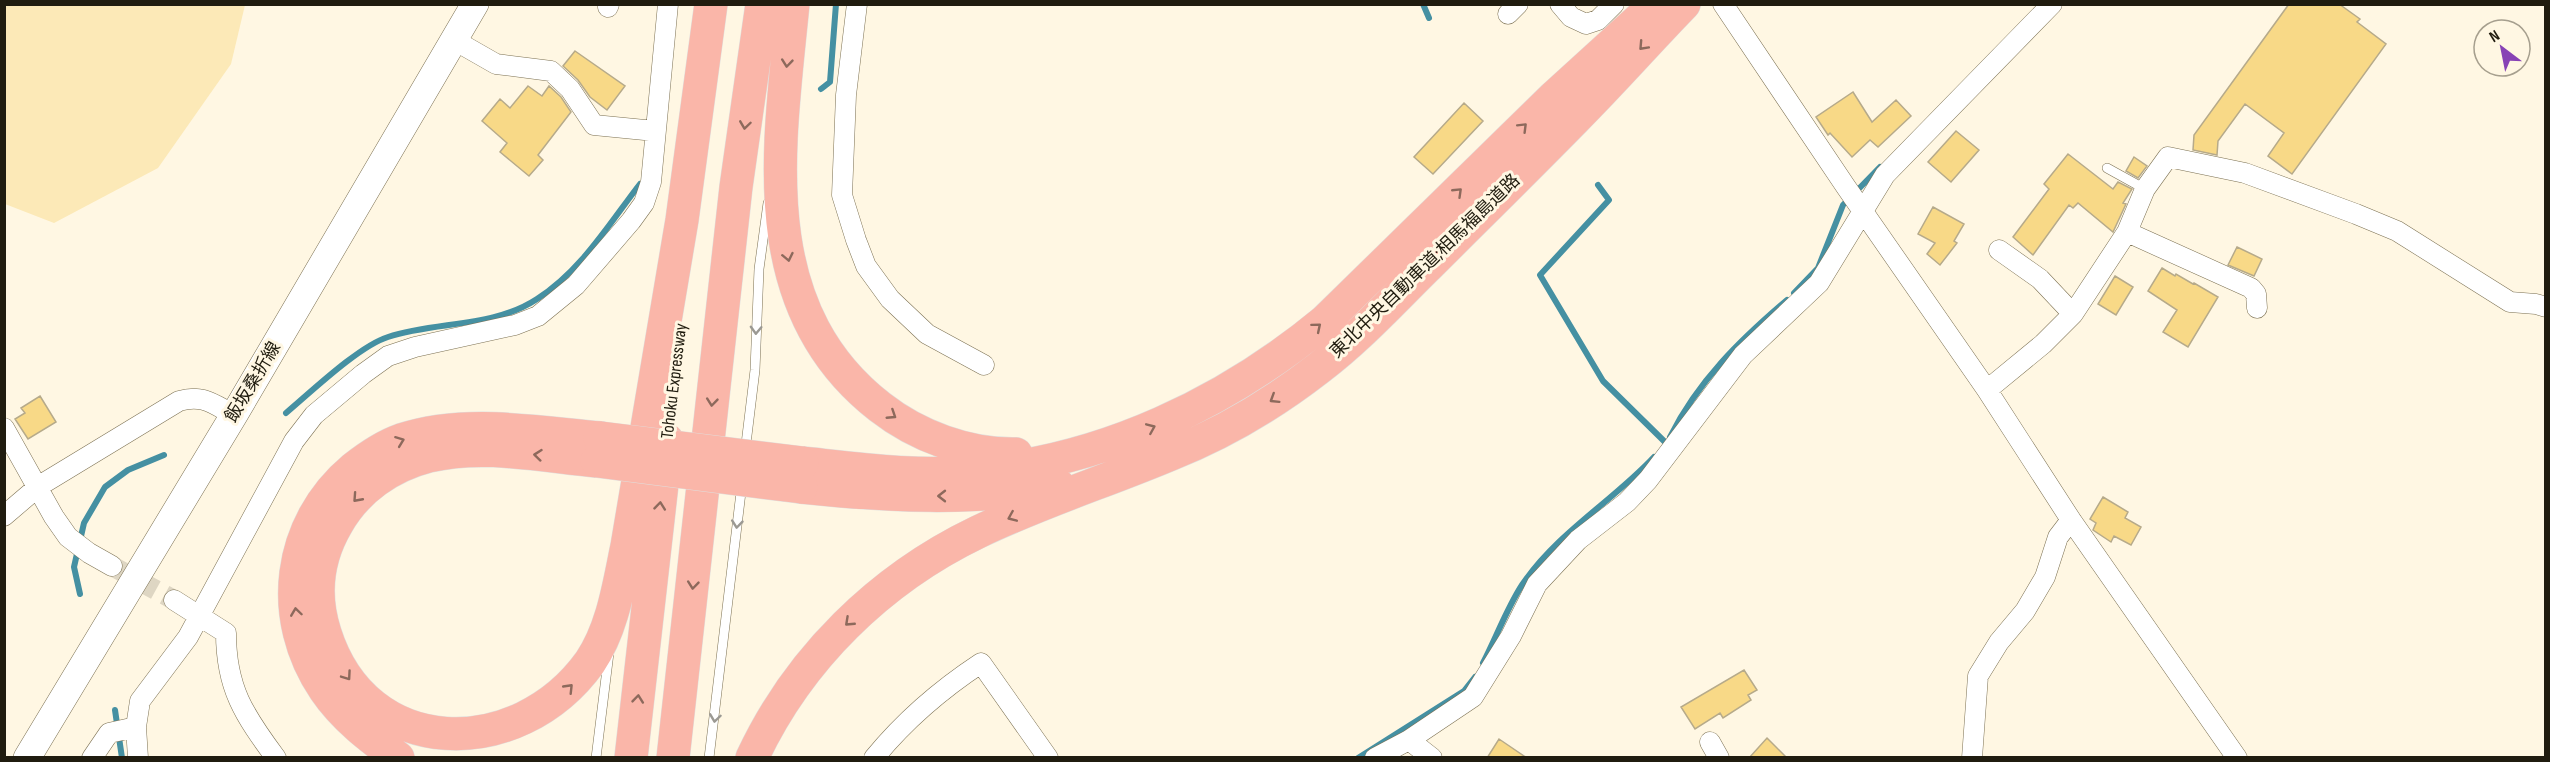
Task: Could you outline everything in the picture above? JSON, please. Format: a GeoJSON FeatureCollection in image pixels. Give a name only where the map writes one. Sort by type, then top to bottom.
{"type":"FeatureCollection","features":[{"type":"Feature","properties":{"kind":"highway"},"geometry":{"type":"LineString","coordinates":[[598,450],[458,452],[430,456],[404,464],[383,475],[358,495],[329,538],[320,563],[318,591],[320,616],[330,647],[340,666],[366,702],[395,722],[426,734],[458,737],[489,735],[517,726],[547,709],[573,686],[591,660],[604,633],[616,598],[638,484],[680,232],[711,4]]}},
{"type":"Feature","properties":{"kind":"highway","name":"Tohoku Expressway"},"geometry":{"type":"LineString","coordinates":[[631,758],[704,129],[723,4]]}},
{"type":"Feature","properties":{"kind":"highway"},"geometry":{"type":"LineString","coordinates":[[673,758],[736,187],[762,4]]}},
{"type":"Feature","properties":{"kind":"highway"},"geometry":{"type":"LineString","coordinates":[[793,4],[781,127],[781,208],[788,253],[799,298],[819,341],[839,369],[864,394],[891,415],[920,432],[983,452],[1039,454],[1096,447]]}},
{"type":"Feature","properties":{"kind":"highway","name":"東北中央自動車道;相馬福島道路"},"geometry":{"type":"LineString","coordinates":[[1096,447],[1183,414],[1224,393],[1294,346],[1325,321],[1554,97],[1656,4]]}},
{"type":"Feature","properties":{"kind":"highway","name":"東北中央自動車道;相馬福島道路"},"geometry":{"type":"LineString","coordinates":[[1125,472],[1222,430],[1287,391],[1350,342],[1504,191],[1684,4]]}},
{"type":"Feature","properties":{"kind":"highway"},"geometry":{"type":"LineString","coordinates":[[398,758],[346,717],[324,690],[309,660],[298,628],[294,596],[297,561],[307,528],[323,500],[344,477],[369,456],[398,441],[427,432],[462,428],[499,429],[598,450],[801,475],[870,494],[953,496],[1030,489],[1125,472]]}},
{"type":"Feature","properties":{"kind":"highway"},"geometry":{"type":"LineString","coordinates":[[801,475],[975,472],[1053,458],[1096,447]]}},
{"type":"Feature","properties":{"kind":"highway"},"geometry":{"type":"LineString","coordinates":[[752,758],[781,703],[807,667],[838,632],[903,576],[977,533],[1125,472]]}},
{"type":"Feature","properties":{"kind":"main road","name":"飯坂桑折線"},"geometry":{"type":"LineString","coordinates":[[27,758],[234,415],[475,4]]}},
{"type":"Feature","properties":{"kind":"street"},"geometry":{"type":"LineString","coordinates":[[138,758],[136,727],[140,701],[188,637],[198,614],[294,441],[314,415],[388,356],[415,346],[515,325],[538,316],[558,301],[593,265],[644,203],[651,182],[668,4]]}},
{"type":"Feature","properties":{"kind":"street"},"geometry":{"type":"LineString","coordinates":[[857,4],[846,95],[842,195],[856,240],[866,266],[890,299],[927,334],[984,365]]}},
{"type":"Feature","properties":{"kind":"street"},"geometry":{"type":"LineString","coordinates":[[1560,4],[1571,17],[1586,24],[1598,20],[1614,4]]}},
{"type":"Feature","properties":{"kind":"street"},"geometry":{"type":"LineString","coordinates":[[1723,4],[1987,390],[2071,520],[2237,758]]}},
{"type":"Feature","properties":{"kind":"street"},"geometry":{"type":"LineString","coordinates":[[1375,758],[1409,740],[1473,697],[1511,636],[1537,584],[1578,540],[1627,502],[1648,480],[1743,355],[1819,283],[1855,200],[1886,175],[2052,4]]}},
{"type":"Feature","properties":{"kind":"street"},"geometry":{"type":"LineString","coordinates":[[454,40],[496,64],[551,71],[570,89],[594,125],[655,132]]}},
{"type":"Feature","properties":{"kind":"street"},"geometry":{"type":"LineString","coordinates":[[1987,390],[2043,344],[2073,314],[2127,232],[2145,189],[2168,157],[2245,173],[2397,231],[2510,302],[2546,307]]}},
{"type":"Feature","properties":{"kind":"street"},"geometry":{"type":"LineString","coordinates":[[2127,232],[2251,288],[2256,294],[2257,308]]}},
{"type":"Feature","properties":{"kind":"street"},"geometry":{"type":"LineString","coordinates":[[1999,250],[2040,279],[2073,314]]}},
{"type":"Feature","properties":{"kind":"street"},"geometry":{"type":"LineString","coordinates":[[4,516],[39,486],[178,401],[193,397],[207,401],[234,415]]}},
{"type":"Feature","properties":{"kind":"street"},"geometry":{"type":"LineString","coordinates":[[4,428],[39,486],[54,518],[68,537],[89,553],[112,566]]}},
{"type":"Feature","properties":{"kind":"street"},"geometry":{"type":"LineString","coordinates":[[1972,758],[1978,676],[1999,642],[2025,611],[2045,577],[2058,537],[2071,520]]}},
{"type":"Feature","properties":{"kind":"street"},"geometry":{"type":"LineString","coordinates":[[174,600],[225,633],[230,680],[240,705],[276,758]]}},
{"type":"Feature","properties":{"kind":"street"},"geometry":{"type":"LineString","coordinates":[[874,758],[898,729],[945,687],[981,663],[1048,758]]}},
{"type":"Feature","properties":{"kind":"street"},"geometry":{"type":"LineString","coordinates":[[92,758],[109,733],[136,727]]}},
{"type":"Feature","properties":{"kind":"street"},"geometry":{"type":"LineString","coordinates":[[1409,740],[1432,758]]}},
{"type":"Feature","properties":{"kind":"lane"},"geometry":{"type":"LineString","coordinates":[[771,184],[781,127]]}},
{"type":"Feature","properties":{"kind":"lane"},"geometry":{"type":"LineString","coordinates":[[2107,168],[2145,189]]}},
{"type":"Feature","properties":{"kind":"lane"},"geometry":{"type":"LineString","coordinates":[[709,758],[755,370],[759,270],[769,195]]}},
{"type":"Feature","properties":{"kind":"lane"},"geometry":{"type":"LineString","coordinates":[[597,758],[616,598]]}},
{"type":"Feature","properties":{"kind":"shaded area"},"geometry":{"type":"Polygon","coordinates":[[[4,5],[245,5],[231,64],[158,168],[54,223],[5,204],[4,5]]]}},
{"type":"Feature","properties":{"kind":"building"},"geometry":{"type":"Polygon","coordinates":[[[2289,4],[2339,4],[2360,19],[2357,22],[2386,44],[2292,174],[2268,156],[2284,133],[2245,104],[2218,141],[2217,155],[2193,150],[2194,135],[2289,4]]]}},
{"type":"Feature","properties":{"kind":"building"},"geometry":{"type":"Polygon","coordinates":[[[575,51],[625,86],[607,110],[590,97],[578,80],[563,66],[575,51]]]}},
{"type":"Feature","properties":{"kind":"building"},"geometry":{"type":"Polygon","coordinates":[[[528,86],[542,96],[549,86],[561,97],[571,112],[538,155],[543,160],[529,176],[500,152],[507,143],[482,121],[500,99],[510,108],[528,86]]]}},
{"type":"Feature","properties":{"kind":"building"},"geometry":{"type":"Polygon","coordinates":[[[1853,92],[1872,122],[1896,100],[1911,116],[1878,147],[1870,140],[1852,157],[1830,133],[1828,135],[1816,117],[1853,92]]]}},
{"type":"Feature","properties":{"kind":"building"},"geometry":{"type":"Polygon","coordinates":[[[1464,103],[1483,121],[1433,174],[1414,157],[1464,103]]]}},
{"type":"Feature","properties":{"kind":"building"},"geometry":{"type":"Polygon","coordinates":[[[1956,131],[1979,150],[1951,182],[1928,162],[1956,131]]]}},
{"type":"Feature","properties":{"kind":"building"},"geometry":{"type":"Polygon","coordinates":[[[2068,154],[2113,189],[2118,182],[2132,189],[2123,203],[2126,204],[2113,232],[2078,203],[2073,208],[2069,205],[2033,255],[2013,237],[2049,189],[2044,184],[2068,154]]]}},
{"type":"Feature","properties":{"kind":"building"},"geometry":{"type":"Polygon","coordinates":[[[2134,157],[2147,166],[2138,178],[2126,171],[2134,157]]]}},
{"type":"Feature","properties":{"kind":"building"},"geometry":{"type":"Polygon","coordinates":[[[1933,207],[1964,224],[1954,241],[1957,243],[1940,265],[1927,254],[1935,243],[1918,234],[1933,207]]]}},
{"type":"Feature","properties":{"kind":"building"},"geometry":{"type":"Polygon","coordinates":[[[2237,247],[2262,259],[2254,276],[2228,265],[2237,247]]]}},
{"type":"Feature","properties":{"kind":"building"},"geometry":{"type":"Polygon","coordinates":[[[2162,268],[2218,297],[2188,347],[2163,332],[2177,310],[2148,291],[2162,268]]]}},
{"type":"Feature","properties":{"kind":"building"},"geometry":{"type":"Polygon","coordinates":[[[2115,276],[2133,287],[2116,315],[2098,304],[2115,276]]]}},
{"type":"Feature","properties":{"kind":"building"},"geometry":{"type":"Polygon","coordinates":[[[40,396],[56,422],[28,439],[15,419],[25,413],[21,408],[40,396]]]}},
{"type":"Feature","properties":{"kind":"building"},"geometry":{"type":"Polygon","coordinates":[[[2103,497],[2128,512],[2125,518],[2141,527],[2131,545],[2114,536],[2111,542],[2093,530],[2096,523],[2090,519],[2103,497]]]}},
{"type":"Feature","properties":{"kind":"building"},"geometry":{"type":"Polygon","coordinates":[[[1744,670],[1757,690],[1748,695],[1751,700],[1723,718],[1720,713],[1695,729],[1681,707],[1744,670]]]}},
{"type":"Feature","properties":{"kind":"building"},"geometry":{"type":"Polygon","coordinates":[[[1767,738],[1787,758],[1749,758],[1767,738]]]}},
{"type":"Feature","properties":{"kind":"building"},"geometry":{"type":"Polygon","coordinates":[[[1499,739],[1527,758],[1487,758],[1499,739]]]}},
{"type":"Feature","properties":{"kind":"waterway"},"geometry":{"type":"LineString","coordinates":[[821,89],[830,82],[836,4]]}},
{"type":"Feature","properties":{"kind":"waterway"},"geometry":{"type":"LineString","coordinates":[[1423,4],[1429,18]]}},
{"type":"Feature","properties":{"kind":"waterway"},"geometry":{"type":"LineString","coordinates":[[1794,293],[1818,268],[1843,205],[1880,167]]}},
{"type":"Feature","properties":{"kind":"waterway"},"geometry":{"type":"LineString","coordinates":[[286,413],[336,370],[376,342],[407,332],[502,315],[537,299],[553,288],[581,261],[640,184]]}},
{"type":"Feature","properties":{"kind":"waterway"},"geometry":{"type":"LineString","coordinates":[[1598,185],[1609,200],[1540,275],[1603,381],[1666,443]]}},
{"type":"Feature","properties":{"kind":"waterway"},"geometry":{"type":"LineString","coordinates":[[1670,437],[1693,398],[1721,362],[1787,300]]}},
{"type":"Feature","properties":{"kind":"waterway"},"geometry":{"type":"LineString","coordinates":[[80,594],[74,567],[84,523],[105,487],[128,470],[164,455]]}},
{"type":"Feature","properties":{"kind":"waterway"},"geometry":{"type":"LineString","coordinates":[[1483,663],[1506,613],[1536,566],[1568,533],[1654,457]]}},
{"type":"Feature","properties":{"kind":"waterway"},"geometry":{"type":"LineString","coordinates":[[1358,758],[1464,691],[1475,677]]}},
{"type":"Feature","properties":{"kind":"waterway"},"geometry":{"type":"LineString","coordinates":[[115,710],[122,758]]}},
{"type":"Feature","properties":{"kind":"tunnel"},"geometry":{"type":"LineString","coordinates":[[112,566],[174,600]]}}]}
